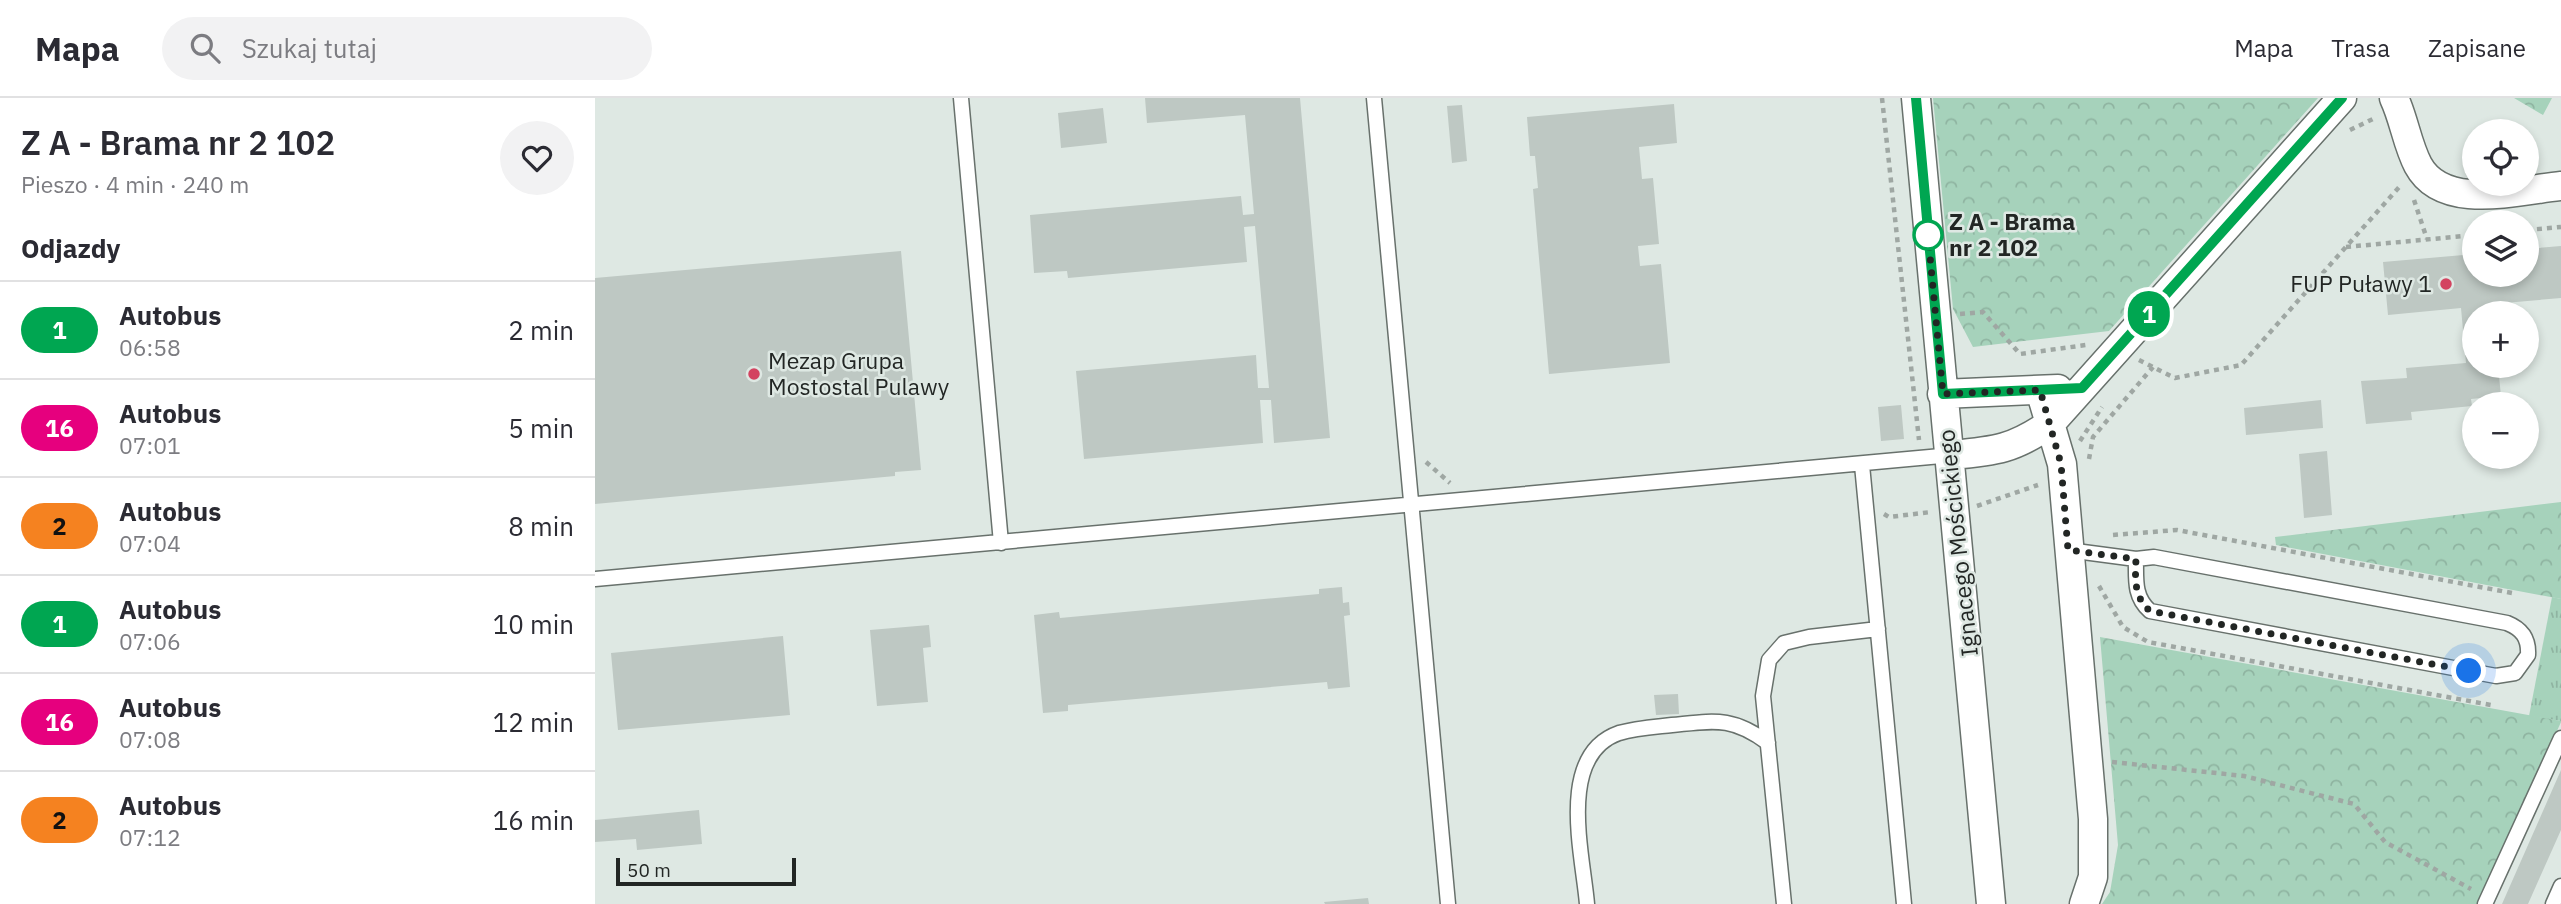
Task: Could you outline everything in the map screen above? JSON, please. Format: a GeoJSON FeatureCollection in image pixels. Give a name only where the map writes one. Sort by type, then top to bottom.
{"type":"FeatureCollection","features":[{"type":"Feature","properties":{"kind":"street","name":"Ignacego Mościckiego"},"geometry":{"type":"LineString","coordinates":[[1916,98],[1943,394],[1952,456],[1991,904]]}},
{"type":"Feature","properties":{"kind":"street"},"geometry":{"type":"LineString","coordinates":[[1952,456],[1988,452],[2023,442],[2051,423],[2342,98]]}},
{"type":"Feature","properties":{"kind":"street"},"geometry":{"type":"LineString","coordinates":[[2394,98],[2419,166],[2432,181],[2448,190],[2471,194],[2561,186]]}},
{"type":"Feature","properties":{"kind":"street"},"geometry":{"type":"LineString","coordinates":[[1943,394],[2082,388]]}},
{"type":"Feature","properties":{"kind":"street"},"geometry":{"type":"LineString","coordinates":[[2040,390],[2061,464],[2077,550],[2087,760],[2095,859],[2093,877],[2084,904]]}},
{"type":"Feature","properties":{"kind":"lane"},"geometry":{"type":"LineString","coordinates":[[961,98],[1000,543]]}},
{"type":"Feature","properties":{"kind":"lane"},"geometry":{"type":"LineString","coordinates":[[1374,98],[1448,904]]}},
{"type":"Feature","properties":{"kind":"lane"},"geometry":{"type":"LineString","coordinates":[[595,579],[1952,456]]}},
{"type":"Feature","properties":{"kind":"lane"},"geometry":{"type":"LineString","coordinates":[[1862,465],[1904,904]]}},
{"type":"Feature","properties":{"kind":"lane"},"geometry":{"type":"LineString","coordinates":[[2077,550],[2136,559],[2154,557],[2507,623],[2517,627],[2525,636],[2528,654],[2515,673],[2496,676],[2150,611],[2142,604],[2136,589],[2136,559]]}},
{"type":"Feature","properties":{"kind":"lane"},"geometry":{"type":"LineString","coordinates":[[1784,904],[1763,696],[1769,660],[1784,643],[1808,637],[1878,629]]}},
{"type":"Feature","properties":{"kind":"lane"},"geometry":{"type":"LineString","coordinates":[[1587,904],[1577,791],[1586,762],[1599,744],[1617,734],[1639,729],[1721,720],[1738,724],[1768,743]]}},
{"type":"Feature","properties":{"kind":"lane"},"geometry":{"type":"LineString","coordinates":[[2487,901],[2561,738]]}},
{"type":"Feature","properties":{"kind":"lane"},"geometry":{"type":"LineString","coordinates":[[2553,904],[2561,886]]}},
{"type":"Feature","properties":{"kind":"path"},"geometry":{"type":"LineString","coordinates":[[1882,98],[1921,457]]}},
{"type":"Feature","properties":{"kind":"path"},"geometry":{"type":"LineString","coordinates":[[2131,356],[2175,378],[2241,365],[2406,179]]}},
{"type":"Feature","properties":{"kind":"path"},"geometry":{"type":"LineString","coordinates":[[2539,229],[2561,227]]}},
{"type":"Feature","properties":{"kind":"path"},"geometry":{"type":"LineString","coordinates":[[2346,247],[2462,236]]}},
{"type":"Feature","properties":{"kind":"path"},"geometry":{"type":"LineString","coordinates":[[2090,467],[2093,437],[2153,367]]}},
{"type":"Feature","properties":{"kind":"path"},"geometry":{"type":"LineString","coordinates":[[1926,500],[1929,526]]}},
{"type":"Feature","properties":{"kind":"path"},"geometry":{"type":"LineString","coordinates":[[2103,534],[2177,530],[2512,593]]}},
{"type":"Feature","properties":{"kind":"path"},"geometry":{"type":"LineString","coordinates":[[2077,550],[2118,621],[2148,642],[2491,705]]}},
{"type":"Feature","properties":{"kind":"path"},"geometry":{"type":"LineString","coordinates":[[2087,760],[2244,776],[2354,804],[2385,842],[2487,901]]}},
{"type":"Feature","properties":{"kind":"green space"},"geometry":{"type":"Polygon","coordinates":[[[1933,98],[2318,98],[2109,331],[1973,347],[1953,309],[1933,98]]]}},
{"type":"Feature","properties":{"kind":"green space"},"geometry":{"type":"Polygon","coordinates":[[[2514,98],[2552,98],[2543,115],[2514,98]]]}},
{"type":"Feature","properties":{"kind":"green space"},"geometry":{"type":"Polygon","coordinates":[[[2561,502],[2561,599],[2276,545],[2275,537],[2561,502]]]}},
{"type":"Feature","properties":{"kind":"green space"},"geometry":{"type":"Polygon","coordinates":[[[2552,597],[2561,599],[2561,721],[2529,716],[2552,597]]]}},
{"type":"Feature","properties":{"kind":"green space"},"geometry":{"type":"Polygon","coordinates":[[[2100,637],[2561,722],[2479,904],[2102,904],[2110,892],[2118,845],[2100,637]]]}},
{"type":"Feature","properties":{"kind":"building"},"geometry":{"type":"Polygon","coordinates":[[[1145,98],[1300,98],[1330,438],[1274,443],[1271,400],[1260,400],[1263,443],[1084,459],[1076,371],[1256,355],[1258,388],[1269,388],[1255,226],[1244,227],[1247,262],[1068,278],[1067,271],[1034,273],[1030,215],[1241,196],[1243,215],[1254,214],[1245,115],[1147,123],[1145,98]]]}},
{"type":"Feature","properties":{"kind":"building"},"geometry":{"type":"Polygon","coordinates":[[[1674,104],[1677,143],[1639,147],[1642,179],[1653,178],[1659,244],[1638,246],[1640,266],[1661,264],[1670,363],[1549,374],[1533,189],[1538,188],[1535,156],[1530,156],[1527,117],[1674,104]]]}},
{"type":"Feature","properties":{"kind":"building"},"geometry":{"type":"Polygon","coordinates":[[[1462,105],[1467,161],[1452,163],[1447,106],[1462,105]]]}},
{"type":"Feature","properties":{"kind":"building"},"geometry":{"type":"Polygon","coordinates":[[[1103,108],[1107,143],[1061,148],[1058,113],[1103,108]]]}},
{"type":"Feature","properties":{"kind":"building"},"geometry":{"type":"Polygon","coordinates":[[[2561,246],[2561,298],[2462,301],[2462,319],[2461,308],[2388,315],[2383,262],[2462,255],[2462,287],[2539,287],[2539,248],[2561,246]]]}},
{"type":"Feature","properties":{"kind":"building","name":"Mezap Grupa Mostostal Pulawy"},"geometry":{"type":"Polygon","coordinates":[[[901,251],[921,470],[895,472],[895,476],[595,504],[595,278],[901,251]]]}},
{"type":"Feature","properties":{"kind":"building"},"geometry":{"type":"Polygon","coordinates":[[[2462,363],[2462,378],[2499,378],[2501,392],[2462,392],[2462,407],[2411,412],[2412,420],[2366,424],[2361,381],[2407,378],[2406,368],[2462,363]]]}},
{"type":"Feature","properties":{"kind":"building"},"geometry":{"type":"Polygon","coordinates":[[[2321,400],[2323,428],[2246,435],[2244,408],[2321,400]]]}},
{"type":"Feature","properties":{"kind":"building"},"geometry":{"type":"Polygon","coordinates":[[[1901,405],[1904,439],[1881,441],[1878,407],[1901,405]]]}},
{"type":"Feature","properties":{"kind":"building"},"geometry":{"type":"Polygon","coordinates":[[[2327,451],[2332,515],[2304,518],[2299,454],[2327,451]]]}},
{"type":"Feature","properties":{"kind":"building"},"geometry":{"type":"Polygon","coordinates":[[[1342,587],[1343,603],[1349,602],[1350,615],[1344,616],[1350,687],[1328,689],[1327,682],[1068,705],[1068,711],[1043,713],[1034,615],[1059,612],[1060,618],[1319,594],[1319,589],[1342,587]]]}},
{"type":"Feature","properties":{"kind":"building"},"geometry":{"type":"Polygon","coordinates":[[[929,625],[931,647],[923,648],[928,702],[877,706],[870,630],[929,625]]]}},
{"type":"Feature","properties":{"kind":"building"},"geometry":{"type":"Polygon","coordinates":[[[783,636],[790,715],[618,730],[611,653],[783,636]]]}},
{"type":"Feature","properties":{"kind":"building"},"geometry":{"type":"Polygon","coordinates":[[[1678,694],[1679,714],[1656,715],[1654,695],[1678,694]]]}},
{"type":"Feature","properties":{"kind":"building"},"geometry":{"type":"Polygon","coordinates":[[[2561,770],[2561,830],[2528,904],[2502,904],[2561,770]]]}},
{"type":"Feature","properties":{"kind":"building"},"geometry":{"type":"Polygon","coordinates":[[[699,810],[702,844],[637,850],[636,839],[595,842],[595,820],[699,810]]]}},
{"type":"Feature","properties":{"kind":"building"},"geometry":{"type":"Polygon","coordinates":[[[1368,898],[1369,904],[1324,902],[1368,898]]]}},
{"type":"Feature","properties":{"kind":"bus line","name":"1"},"geometry":{"type":"LineString","coordinates":[[1916,98],[1943,394],[2082,388],[2342,98]]}},
{"type":"Feature","properties":{"kind":"place","name":"Z A - Brama nr 2 102"},"geometry":{"type":"Point","coordinates":[1928,235]}},
{"type":"Feature","properties":{"kind":"place","name":"FUP Puławy 1"},"geometry":{"type":"Point","coordinates":[2446,284]}},
{"type":"Feature","properties":{"kind":"place","name":"Mezap Grupa Mostostal Pulawy"},"geometry":{"type":"Point","coordinates":[754,374]}},
{"type":"Feature","properties":{"kind":"route"},"geometry":{"type":"LineString","coordinates":[[1928,235],[1943,394],[2040,390],[2061,464],[2068,550],[2086,550],[2136,559],[2136,589],[2142,604],[2150,611],[2469,671]]}}]}
